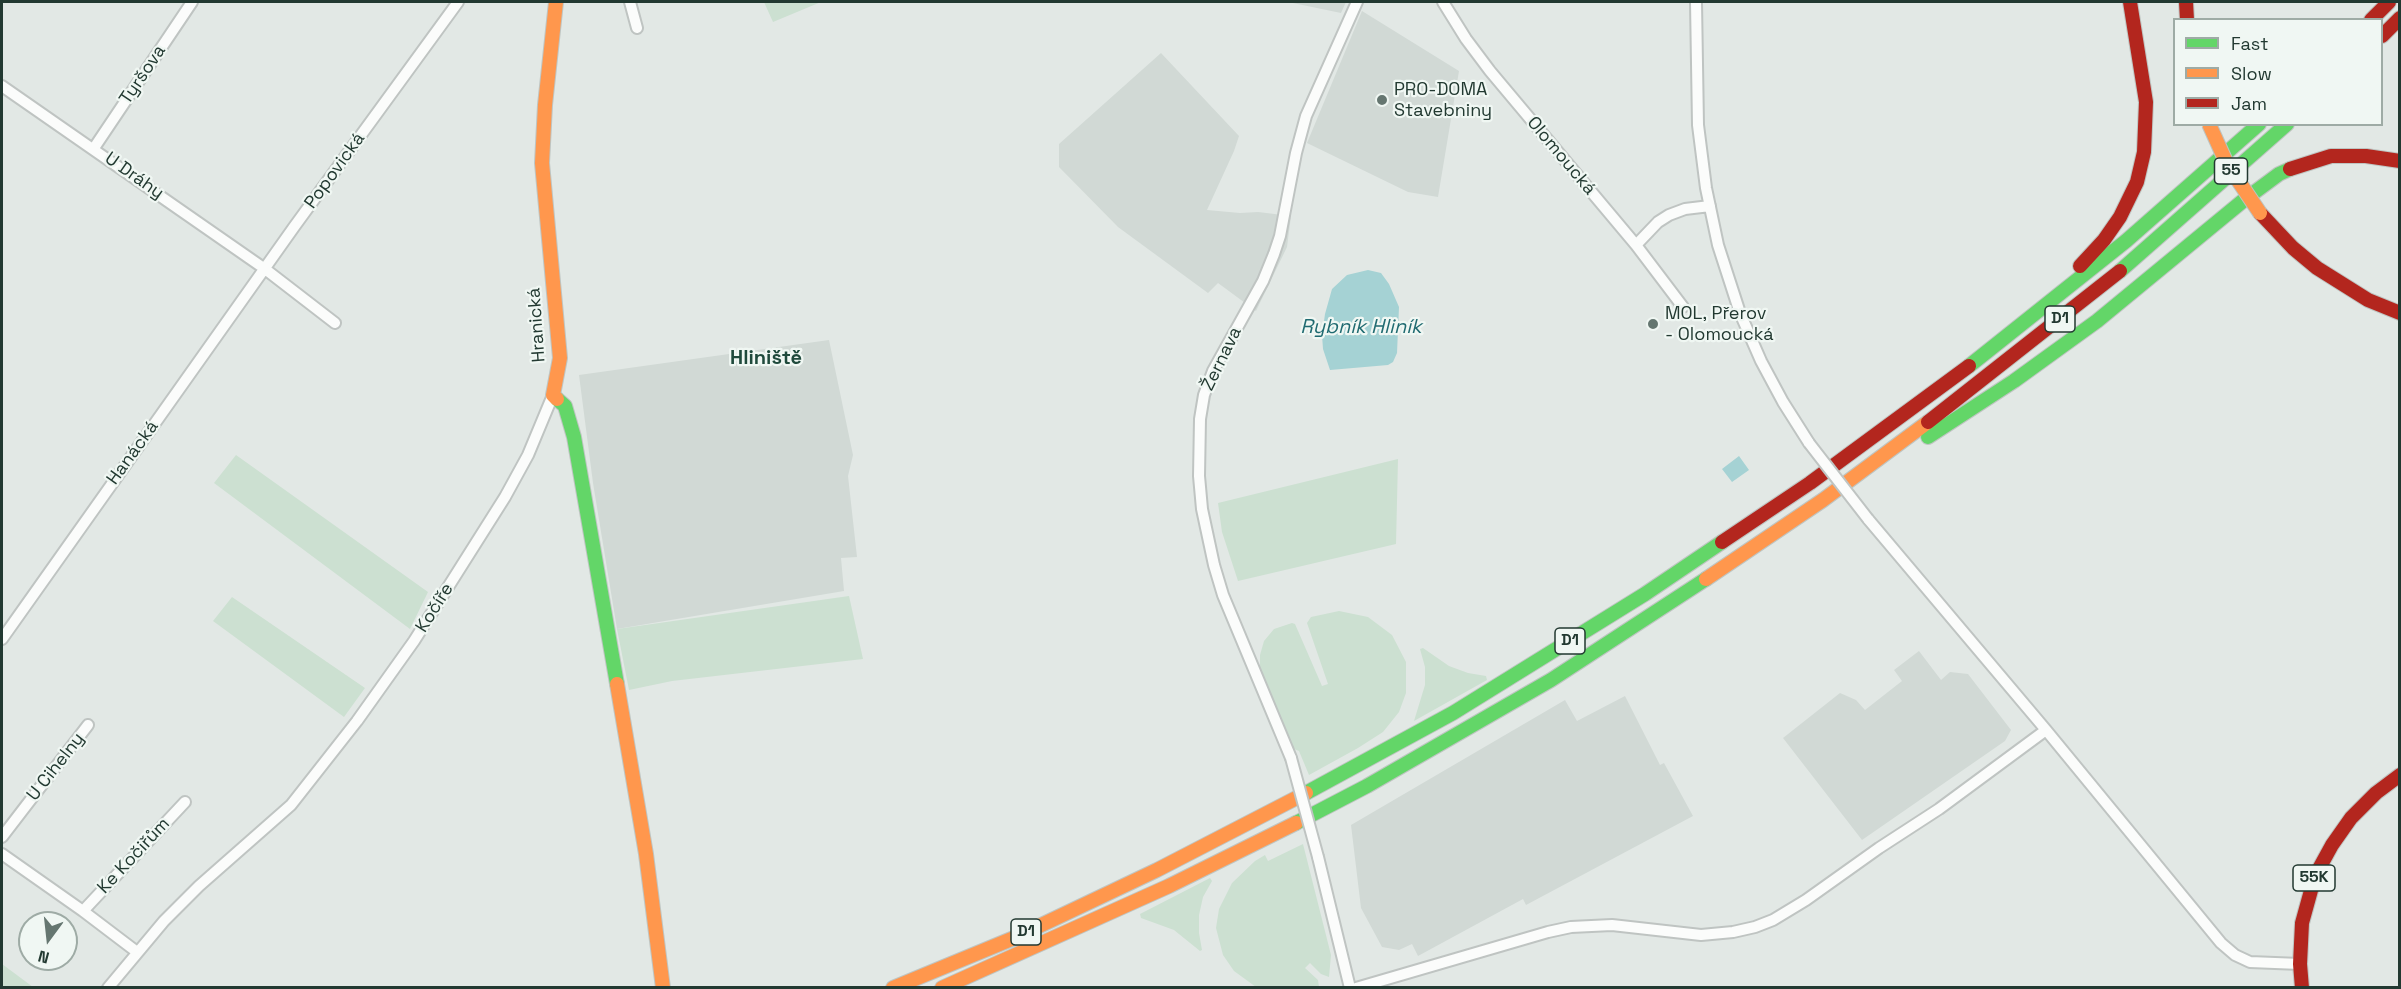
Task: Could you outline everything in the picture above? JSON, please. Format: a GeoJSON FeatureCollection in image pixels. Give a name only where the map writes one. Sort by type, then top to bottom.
{"type":"FeatureCollection","features":[{"type":"Feature","properties":{"kind":"main road","name":"Hranická"},"geometry":{"type":"LineString","coordinates":[[553,395],[560,358],[542,163],[545,105],[556,2]]}},
{"type":"Feature","properties":{"kind":"main road"},"geometry":{"type":"LineString","coordinates":[[2038,313],[2112,229],[2136,182],[2144,152],[2147,119],[2133,2]]}},
{"type":"Feature","properties":{"kind":"main road"},"geometry":{"type":"LineString","coordinates":[[2187,2],[2188,18]]}},
{"type":"Feature","properties":{"kind":"main road"},"geometry":{"type":"LineString","coordinates":[[2373,18],[2389,2]]}},
{"type":"Feature","properties":{"kind":"main road"},"geometry":{"type":"LineString","coordinates":[[2383,35],[2400,18]]}},
{"type":"Feature","properties":{"kind":"main road","name":"55"},"geometry":{"type":"LineString","coordinates":[[2210,126],[2227,164],[2260,213],[2293,248],[2324,273],[2368,300],[2400,313]]}},
{"type":"Feature","properties":{"kind":"main road","name":"D1"},"geometry":{"type":"LineString","coordinates":[[893,987],[1014,938],[1156,870],[1313,790],[1453,713],[1645,594],[1754,522],[1950,381],[2126,241],[2257,126]]}},
{"type":"Feature","properties":{"kind":"main road","name":"D1"},"geometry":{"type":"LineString","coordinates":[[942,987],[1053,939],[1262,841],[1367,786],[1551,680],[1686,593],[1823,500],[1963,396],[2141,254],[2285,126]]}},
{"type":"Feature","properties":{"kind":"main road"},"geometry":{"type":"LineString","coordinates":[[1823,500],[1939,430],[2056,351],[2097,321],[2279,174],[2302,164],[2331,156],[2366,156],[2400,161]]}},
{"type":"Feature","properties":{"kind":"main road"},"geometry":{"type":"LineString","coordinates":[[553,395],[565,406],[574,437],[646,854],[663,987]]}},
{"type":"Feature","properties":{"kind":"main road","name":"55K"},"geometry":{"type":"LineString","coordinates":[[2300,964],[2305,908],[2315,876],[2323,860],[2362,806],[2400,775]]}},
{"type":"Feature","properties":{"kind":"main road"},"geometry":{"type":"LineString","coordinates":[[2300,964],[2301,987]]}},
{"type":"Feature","properties":{"kind":"street","name":"Tyršova"},"geometry":{"type":"LineString","coordinates":[[94,148],[192,2]]}},
{"type":"Feature","properties":{"kind":"street","name":"Popovická"},"geometry":{"type":"LineString","coordinates":[[265,268],[458,2]]}},
{"type":"Feature","properties":{"kind":"street"},"geometry":{"type":"LineString","coordinates":[[630,2],[637,28]]}},
{"type":"Feature","properties":{"kind":"street","name":"Žernava"},"geometry":{"type":"LineString","coordinates":[[1350,987],[1291,758],[1223,595],[1208,544],[1199,476],[1200,419],[1204,395],[1213,371],[1263,281],[1274,254],[1306,116],[1357,2]]}},
{"type":"Feature","properties":{"kind":"street","name":"Olomoucká"},"geometry":{"type":"LineString","coordinates":[[1443,2],[1466,39],[1490,71],[1636,245],[1683,307]]}},
{"type":"Feature","properties":{"kind":"street"},"geometry":{"type":"LineString","coordinates":[[1696,2],[1698,125],[1710,206],[1725,268],[1748,331],[1767,374],[1809,442],[1868,519],[2226,948],[2250,962],[2300,964]]}},
{"type":"Feature","properties":{"kind":"street","name":"U Dráhy"},"geometry":{"type":"LineString","coordinates":[[2,86],[265,268]]}},
{"type":"Feature","properties":{"kind":"street"},"geometry":{"type":"LineString","coordinates":[[1636,245],[1658,222],[1669,215],[1685,209],[1710,206]]}},
{"type":"Feature","properties":{"kind":"street"},"geometry":{"type":"LineString","coordinates":[[265,268],[334,323]]}},
{"type":"Feature","properties":{"kind":"street","name":"Hanácká"},"geometry":{"type":"LineString","coordinates":[[2,639],[265,268]]}},
{"type":"Feature","properties":{"kind":"street","name":"Kočíře"},"geometry":{"type":"LineString","coordinates":[[108,987],[137,952],[199,886],[291,805],[357,721],[414,641],[505,497],[528,455],[553,395]]}},
{"type":"Feature","properties":{"kind":"street","name":"U Cihelny"},"geometry":{"type":"LineString","coordinates":[[2,837],[88,725]]}},
{"type":"Feature","properties":{"kind":"street"},"geometry":{"type":"LineString","coordinates":[[1356,987],[1571,927],[1612,924],[1701,935],[1755,927],[1773,920],[1806,900],[1939,809],[2046,730]]}},
{"type":"Feature","properties":{"kind":"street","name":"Ke Kočiřům"},"geometry":{"type":"LineString","coordinates":[[83,911],[185,802]]}},
{"type":"Feature","properties":{"kind":"street"},"geometry":{"type":"LineString","coordinates":[[2,854],[137,952]]}},
{"type":"Feature","properties":{"kind":"shaded area"},"geometry":{"type":"Polygon","coordinates":[[[1288,2],[1346,2],[1341,13],[1288,2]]]}},
{"type":"Feature","properties":{"kind":"shaded area"},"geometry":{"type":"Polygon","coordinates":[[[1362,11],[1459,71],[1438,197],[1408,192],[1307,143],[1362,11]]]}},
{"type":"Feature","properties":{"kind":"shaded area"},"geometry":{"type":"Polygon","coordinates":[[[1161,53],[1239,136],[1207,210],[1291,216],[1287,247],[1256,311],[1218,283],[1208,293],[1118,227],[1059,167],[1059,144],[1161,53]]]}},
{"type":"Feature","properties":{"kind":"shaded area"},"geometry":{"type":"Polygon","coordinates":[[[829,340],[853,455],[848,476],[857,557],[841,558],[844,591],[617,629],[593,483],[579,375],[829,340]]]}},
{"type":"Feature","properties":{"kind":"shaded area"},"geometry":{"type":"Polygon","coordinates":[[[1919,651],[1941,680],[1950,672],[1968,674],[2011,730],[2005,741],[1862,840],[1783,738],[1840,693],[1856,700],[1865,710],[1902,681],[1894,670],[1919,651]]]}},
{"type":"Feature","properties":{"kind":"shaded area"},"geometry":{"type":"Polygon","coordinates":[[[1625,696],[1660,765],[1664,763],[1693,816],[1526,905],[1523,899],[1418,956],[1412,944],[1399,950],[1382,947],[1361,908],[1351,825],[1565,700],[1577,721],[1625,696]]]}},
{"type":"Feature","properties":{"kind":"green space"},"geometry":{"type":"Polygon","coordinates":[[[764,2],[821,2],[773,22],[764,2]]]}},
{"type":"Feature","properties":{"kind":"green space"},"geometry":{"type":"Polygon","coordinates":[[[236,455],[428,592],[410,629],[214,483],[236,455]]]}},
{"type":"Feature","properties":{"kind":"green space"},"geometry":{"type":"Polygon","coordinates":[[[1398,459],[1396,544],[1238,581],[1222,532],[1218,503],[1398,459]]]}},
{"type":"Feature","properties":{"kind":"green space"},"geometry":{"type":"Polygon","coordinates":[[[849,596],[863,659],[672,681],[629,690],[617,629],[849,596]]]}},
{"type":"Feature","properties":{"kind":"green space"},"geometry":{"type":"Polygon","coordinates":[[[232,597],[365,688],[344,717],[213,621],[232,597]]]}},
{"type":"Feature","properties":{"kind":"green space"},"geometry":{"type":"Polygon","coordinates":[[[1339,611],[1368,617],[1392,635],[1406,662],[1406,693],[1399,712],[1383,732],[1309,775],[1299,751],[1294,749],[1260,670],[1260,655],[1264,641],[1274,629],[1295,624],[1322,686],[1328,684],[1307,623],[1311,617],[1339,611]]]}},
{"type":"Feature","properties":{"kind":"green space"},"geometry":{"type":"Polygon","coordinates":[[[1423,648],[1449,666],[1468,673],[1486,676],[1487,680],[1414,721],[1425,685],[1425,667],[1420,649],[1423,648]]]}},
{"type":"Feature","properties":{"kind":"green space"},"geometry":{"type":"Polygon","coordinates":[[[1303,844],[1331,955],[1329,977],[1321,974],[1310,963],[1305,968],[1318,980],[1319,987],[1256,987],[1234,971],[1223,955],[1216,928],[1219,909],[1232,883],[1255,861],[1265,855],[1268,861],[1303,844]]]}},
{"type":"Feature","properties":{"kind":"green space"},"geometry":{"type":"Polygon","coordinates":[[[1210,878],[1212,881],[1203,897],[1199,915],[1202,950],[1200,951],[1174,930],[1141,918],[1140,914],[1210,878]]]}},
{"type":"Feature","properties":{"kind":"green space"},"geometry":{"type":"Polygon","coordinates":[[[2,964],[33,987],[2,987],[2,964]]]}},
{"type":"Feature","properties":{"kind":"water","name":"Rybník Hliník"},"geometry":{"type":"Polygon","coordinates":[[[1368,270],[1381,273],[1389,284],[1399,307],[1397,353],[1393,362],[1388,365],[1330,370],[1323,349],[1322,335],[1332,289],[1347,275],[1368,270]]]}},
{"type":"Feature","properties":{"kind":"water"},"geometry":{"type":"Polygon","coordinates":[[[1739,456],[1749,470],[1732,482],[1722,469],[1739,456]]]}},
{"type":"Feature","properties":{"kind":"traffic: fast"},"geometry":{"type":"LineString","coordinates":[[1969,366],[2126,241],[2257,126]]}},
{"type":"Feature","properties":{"kind":"traffic: fast"},"geometry":{"type":"LineString","coordinates":[[2120,271],[2285,126]]}},
{"type":"Feature","properties":{"kind":"traffic: fast"},"geometry":{"type":"LineString","coordinates":[[1928,437],[2014,381],[2097,321],[2244,200],[2279,174],[2290,169]]}},
{"type":"Feature","properties":{"kind":"traffic: fast"},"geometry":{"type":"LineString","coordinates":[[557,399],[565,406],[574,437],[617,684]]}},
{"type":"Feature","properties":{"kind":"traffic: fast"},"geometry":{"type":"LineString","coordinates":[[1306,793],[1453,713],[1645,594],[1722,542]]}},
{"type":"Feature","properties":{"kind":"traffic: fast"},"geometry":{"type":"LineString","coordinates":[[1296,823],[1367,786],[1551,680],[1706,579]]}},
{"type":"Feature","properties":{"kind":"traffic: slow"},"geometry":{"type":"LineString","coordinates":[[556,2],[545,105],[542,163],[560,358],[553,395],[557,399]]}},
{"type":"Feature","properties":{"kind":"traffic: slow"},"geometry":{"type":"LineString","coordinates":[[2210,126],[2227,164],[2260,213]]}},
{"type":"Feature","properties":{"kind":"traffic: slow"},"geometry":{"type":"LineString","coordinates":[[1706,579],[1823,500],[1928,422]]}},
{"type":"Feature","properties":{"kind":"traffic: slow"},"geometry":{"type":"LineString","coordinates":[[617,684],[646,854],[663,988]]}},
{"type":"Feature","properties":{"kind":"traffic: slow"},"geometry":{"type":"LineString","coordinates":[[893,988],[1014,938],[1157,870],[1306,793]]}},
{"type":"Feature","properties":{"kind":"traffic: slow"},"geometry":{"type":"LineString","coordinates":[[942,988],[1169,886],[1296,823]]}},
{"type":"Feature","properties":{"kind":"traffic: jam"},"geometry":{"type":"LineString","coordinates":[[2080,266],[2104,240],[2120,217],[2137,182],[2144,152],[2146,102],[2130,2]]}},
{"type":"Feature","properties":{"kind":"traffic: jam"},"geometry":{"type":"LineString","coordinates":[[2186,2],[2187,18]]}},
{"type":"Feature","properties":{"kind":"traffic: jam"},"geometry":{"type":"LineString","coordinates":[[2373,18],[2389,2]]}},
{"type":"Feature","properties":{"kind":"traffic: jam"},"geometry":{"type":"LineString","coordinates":[[2383,35],[2400,18]]}},
{"type":"Feature","properties":{"kind":"traffic: jam"},"geometry":{"type":"LineString","coordinates":[[2290,169],[2331,156],[2366,156],[2400,161]]}},
{"type":"Feature","properties":{"kind":"traffic: jam"},"geometry":{"type":"LineString","coordinates":[[2260,213],[2293,248],[2317,268],[2368,300],[2400,313]]}},
{"type":"Feature","properties":{"kind":"traffic: jam"},"geometry":{"type":"LineString","coordinates":[[1928,422],[2120,271]]}},
{"type":"Feature","properties":{"kind":"traffic: jam"},"geometry":{"type":"LineString","coordinates":[[1722,542],[1810,483],[1969,366]]}},
{"type":"Feature","properties":{"kind":"traffic: jam"},"geometry":{"type":"LineString","coordinates":[[2302,988],[2300,964],[2302,923],[2315,876],[2332,845],[2351,818],[2376,793],[2400,775]]}},
{"type":"Feature","properties":{"kind":"place","name":"PRO-DOMA Stavebniny"},"geometry":{"type":"Point","coordinates":[1382,100]}},
{"type":"Feature","properties":{"kind":"place","name":"MOL, Přerov - Olomoucká"},"geometry":{"type":"Point","coordinates":[1653,324]}},
{"type":"Feature","properties":{"kind":"district","name":"Hliniště"},"geometry":{"type":"Point","coordinates":[766,359]}}]}
